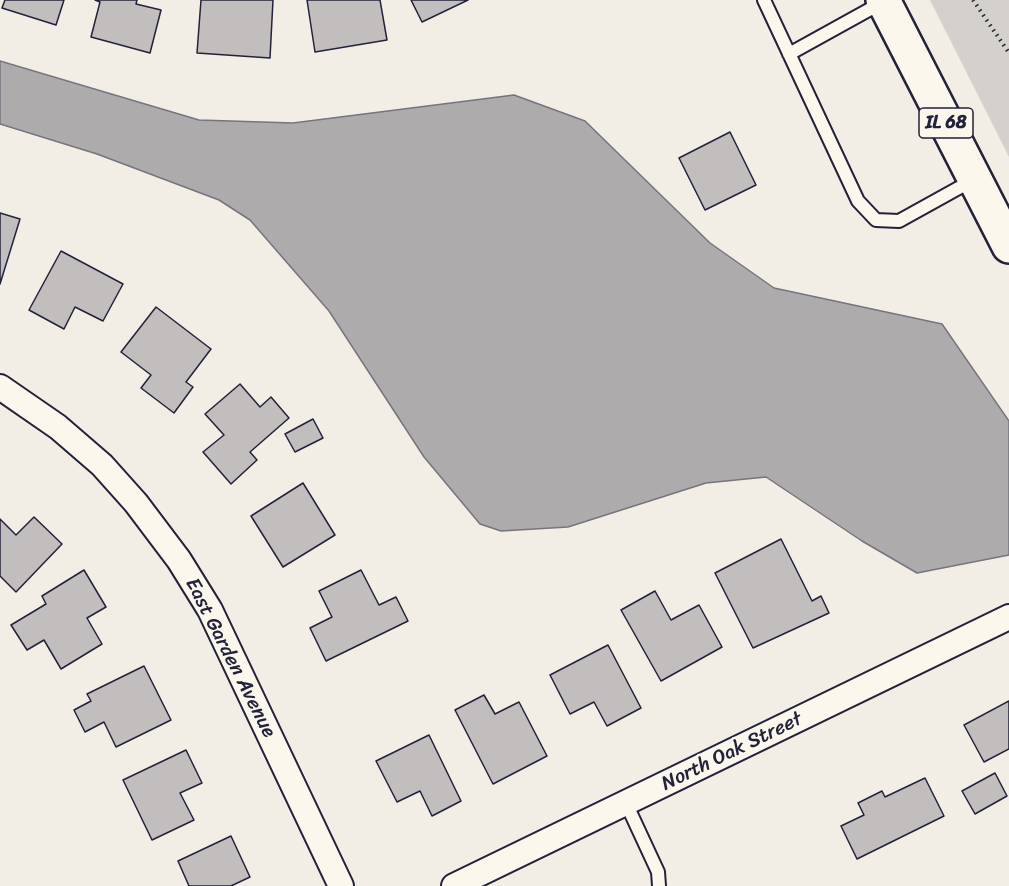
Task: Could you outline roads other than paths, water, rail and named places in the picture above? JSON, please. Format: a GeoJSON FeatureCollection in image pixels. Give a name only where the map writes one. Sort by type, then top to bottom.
{"type":"FeatureCollection","features":[{"type":"Feature","properties":{"kind":"main road","name":"IL 68"},"geometry":{"type":"LineString","coordinates":[[884,0],[1009,246]]}},
{"type":"Feature","properties":{"kind":"street","name":"East Garden Avenue"},"geometry":{"type":"LineString","coordinates":[[0,387],[58,427],[102,465],[136,503],[179,560],[210,610],[341,886]]}},
{"type":"Feature","properties":{"kind":"street","name":"North Oak Street"},"geometry":{"type":"LineString","coordinates":[[454,886],[1009,617]]}},
{"type":"Feature","properties":{"kind":"lane"},"geometry":{"type":"LineString","coordinates":[[764,0],[858,201],[876,220],[898,221],[975,179]]}},
{"type":"Feature","properties":{"kind":"lane"},"geometry":{"type":"LineString","coordinates":[[789,54],[884,0]]}},
{"type":"Feature","properties":{"kind":"lane"},"geometry":{"type":"LineString","coordinates":[[626,803],[658,872],[659,886]]}}]}
